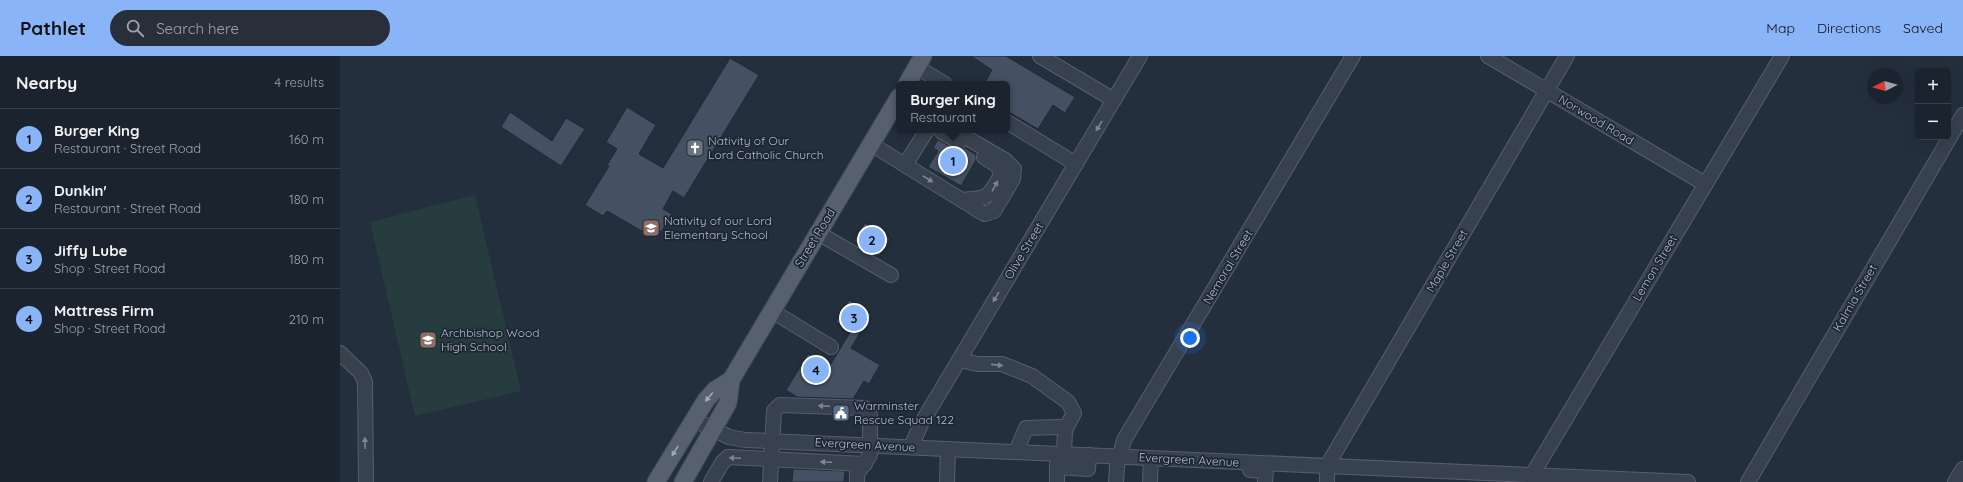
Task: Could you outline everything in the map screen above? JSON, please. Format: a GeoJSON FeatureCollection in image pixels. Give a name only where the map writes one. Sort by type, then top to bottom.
{"type":"FeatureCollection","features":[{"type":"Feature","properties":{"kind":"main road","name":"Street Road"},"geometry":{"type":"LineString","coordinates":[[908,81],[920,61]]}},
{"type":"Feature","properties":{"kind":"main road","name":"Street Road"},"geometry":{"type":"LineString","coordinates":[[683,482],[728,403],[731,380],[896,102]]}},
{"type":"Feature","properties":{"kind":"main road","name":"Street Road"},"geometry":{"type":"LineString","coordinates":[[656,482],[706,400],[715,390],[731,380]]}},
{"type":"Feature","properties":{"kind":"street"},"geometry":{"type":"LineString","coordinates":[[1040,56],[1114,100]]}},
{"type":"Feature","properties":{"kind":"street","name":"Olive Street"},"geometry":{"type":"LineString","coordinates":[[911,447],[921,424],[1140,56]]}},
{"type":"Feature","properties":{"kind":"street","name":"Nemoral Street"},"geometry":{"type":"LineString","coordinates":[[1116,482],[1117,466],[1124,440],[1353,56]]}},
{"type":"Feature","properties":{"kind":"street","name":"Norwood Road"},"geometry":{"type":"LineString","coordinates":[[1488,56],[1705,184]]}},
{"type":"Feature","properties":{"kind":"street","name":"Maple Street"},"geometry":{"type":"LineString","coordinates":[[1326,466],[1567,56]]}},
{"type":"Feature","properties":{"kind":"street","name":"Lemon Street"},"geometry":{"type":"LineString","coordinates":[[1532,479],[1782,56]]}},
{"type":"Feature","properties":{"kind":"street"},"geometry":{"type":"LineString","coordinates":[[920,61],[942,81]]}},
{"type":"Feature","properties":{"kind":"street","name":"Kalmia Street"},"geometry":{"type":"LineString","coordinates":[[1748,482],[1963,115]]}},
{"type":"Feature","properties":{"kind":"street"},"geometry":{"type":"LineString","coordinates":[[1010,124],[1076,164]]}},
{"type":"Feature","properties":{"kind":"street"},"geometry":{"type":"LineString","coordinates":[[905,165],[925,133]]}},
{"type":"Feature","properties":{"kind":"street"},"geometry":{"type":"LineString","coordinates":[[944,133],[998,166],[1001,175],[990,194],[983,198],[962,200]]}},
{"type":"Feature","properties":{"kind":"street"},"geometry":{"type":"LineString","coordinates":[[871,144],[982,212],[986,214],[994,212],[1015,174],[1011,164],[958,133]]}},
{"type":"Feature","properties":{"kind":"street"},"geometry":{"type":"LineString","coordinates":[[818,233],[891,275]]}},
{"type":"Feature","properties":{"kind":"street"},"geometry":{"type":"LineString","coordinates":[[772,311],[831,347]]}},
{"type":"Feature","properties":{"kind":"street"},"geometry":{"type":"LineString","coordinates":[[340,353],[361,373],[365,382],[366,482]]}},
{"type":"Feature","properties":{"kind":"street"},"geometry":{"type":"LineString","coordinates":[[959,360],[978,364],[1002,364],[1032,376],[1068,402],[1074,413],[1065,430],[1064,454],[1058,456],[1057,482]]}},
{"type":"Feature","properties":{"kind":"street"},"geometry":{"type":"LineString","coordinates":[[770,482],[774,411],[780,405],[865,408],[870,415],[870,455],[857,474],[857,482]]}},
{"type":"Feature","properties":{"kind":"street","name":"Evergreen Avenue"},"geometry":{"type":"LineString","coordinates":[[694,420],[736,439],[1064,454],[1088,469],[1120,457],[1326,466],[1414,476],[1688,482]]}},
{"type":"Feature","properties":{"kind":"street"},"geometry":{"type":"LineString","coordinates":[[1016,452],[1026,428],[1060,427],[1065,430]]}},
{"type":"Feature","properties":{"kind":"street"},"geometry":{"type":"LineString","coordinates":[[947,482],[948,449]]}},
{"type":"Feature","properties":{"kind":"street"},"geometry":{"type":"LineString","coordinates":[[711,482],[722,463],[728,458],[865,464]]}},
{"type":"Feature","properties":{"kind":"street"},"geometry":{"type":"LineString","coordinates":[[1150,482],[1151,458]]}},
{"type":"Feature","properties":{"kind":"street"},"geometry":{"type":"LineString","coordinates":[[1242,462],[1242,469],[1266,471],[1266,482]]}},
{"type":"Feature","properties":{"kind":"street"},"geometry":{"type":"LineString","coordinates":[[1326,466],[1327,482]]}},
{"type":"Feature","properties":{"kind":"street"},"geometry":{"type":"LineString","coordinates":[[1057,467],[1088,469]]}},
{"type":"Feature","properties":{"kind":"street"},"geometry":{"type":"LineString","coordinates":[[1956,482],[1963,469]]}},
{"type":"Feature","properties":{"kind":"green space"},"geometry":{"type":"Polygon","coordinates":[[[475,195],[521,391],[415,416],[370,222],[475,195]]]}},
{"type":"Feature","properties":{"kind":"building"},"geometry":{"type":"Polygon","coordinates":[[[971,56],[1006,56],[1075,97],[1065,113],[1053,105],[1038,129],[1010,113],[1010,81],[986,81],[992,70],[971,56]]]}},
{"type":"Feature","properties":{"kind":"building","name":"Nativity of Our Lord Catholic Church"},"geometry":{"type":"Polygon","coordinates":[[[730,58],[759,75],[684,198],[673,191],[663,209],[672,214],[661,232],[651,227],[647,234],[607,211],[603,216],[585,205],[609,166],[607,165],[617,149],[606,142],[627,107],[656,125],[639,154],[663,168],[730,58]]]}},
{"type":"Feature","properties":{"kind":"building"},"geometry":{"type":"Polygon","coordinates":[[[510,112],[552,141],[566,118],[585,129],[561,166],[501,127],[510,112]]]}},
{"type":"Feature","properties":{"kind":"building"},"geometry":{"type":"Polygon","coordinates":[[[938,140],[955,149],[959,150],[965,148],[976,155],[976,160],[961,186],[928,167],[938,151],[933,148],[938,140]]]}},
{"type":"Feature","properties":{"kind":"building"},"geometry":{"type":"Polygon","coordinates":[[[865,223],[890,239],[879,256],[854,241],[865,223]]]}},
{"type":"Feature","properties":{"kind":"building"},"geometry":{"type":"Polygon","coordinates":[[[849,300],[871,314],[851,348],[880,365],[869,384],[864,381],[853,399],[797,397],[786,390],[808,354],[829,367],[851,331],[836,322],[849,300]]]}},
{"type":"Feature","properties":{"kind":"building"},"geometry":{"type":"Polygon","coordinates":[[[793,469],[845,471],[844,482],[792,482],[793,469]]]}},
{"type":"Feature","properties":{"kind":"place","name":"Nativity of Our Lord Catholic Church"},"geometry":{"type":"Point","coordinates":[695,148]}},
{"type":"Feature","properties":{"kind":"place","name":"Burger King"},"geometry":{"type":"Point","coordinates":[953,161]}},
{"type":"Feature","properties":{"kind":"place","name":"Nativity of our Lord Elementary School"},"geometry":{"type":"Point","coordinates":[651,228]}},
{"type":"Feature","properties":{"kind":"place","name":"Dunkin'"},"geometry":{"type":"Point","coordinates":[872,240]}},
{"type":"Feature","properties":{"kind":"place","name":"Jiffy Lube"},"geometry":{"type":"Point","coordinates":[854,318]}},
{"type":"Feature","properties":{"kind":"place","name":"Archbishop Wood High School"},"geometry":{"type":"Point","coordinates":[428,340]}},
{"type":"Feature","properties":{"kind":"place","name":"Mattress Firm"},"geometry":{"type":"Point","coordinates":[816,370]}},
{"type":"Feature","properties":{"kind":"place","name":"Warminster Rescue Squad 122"},"geometry":{"type":"Point","coordinates":[841,413]}}]}
